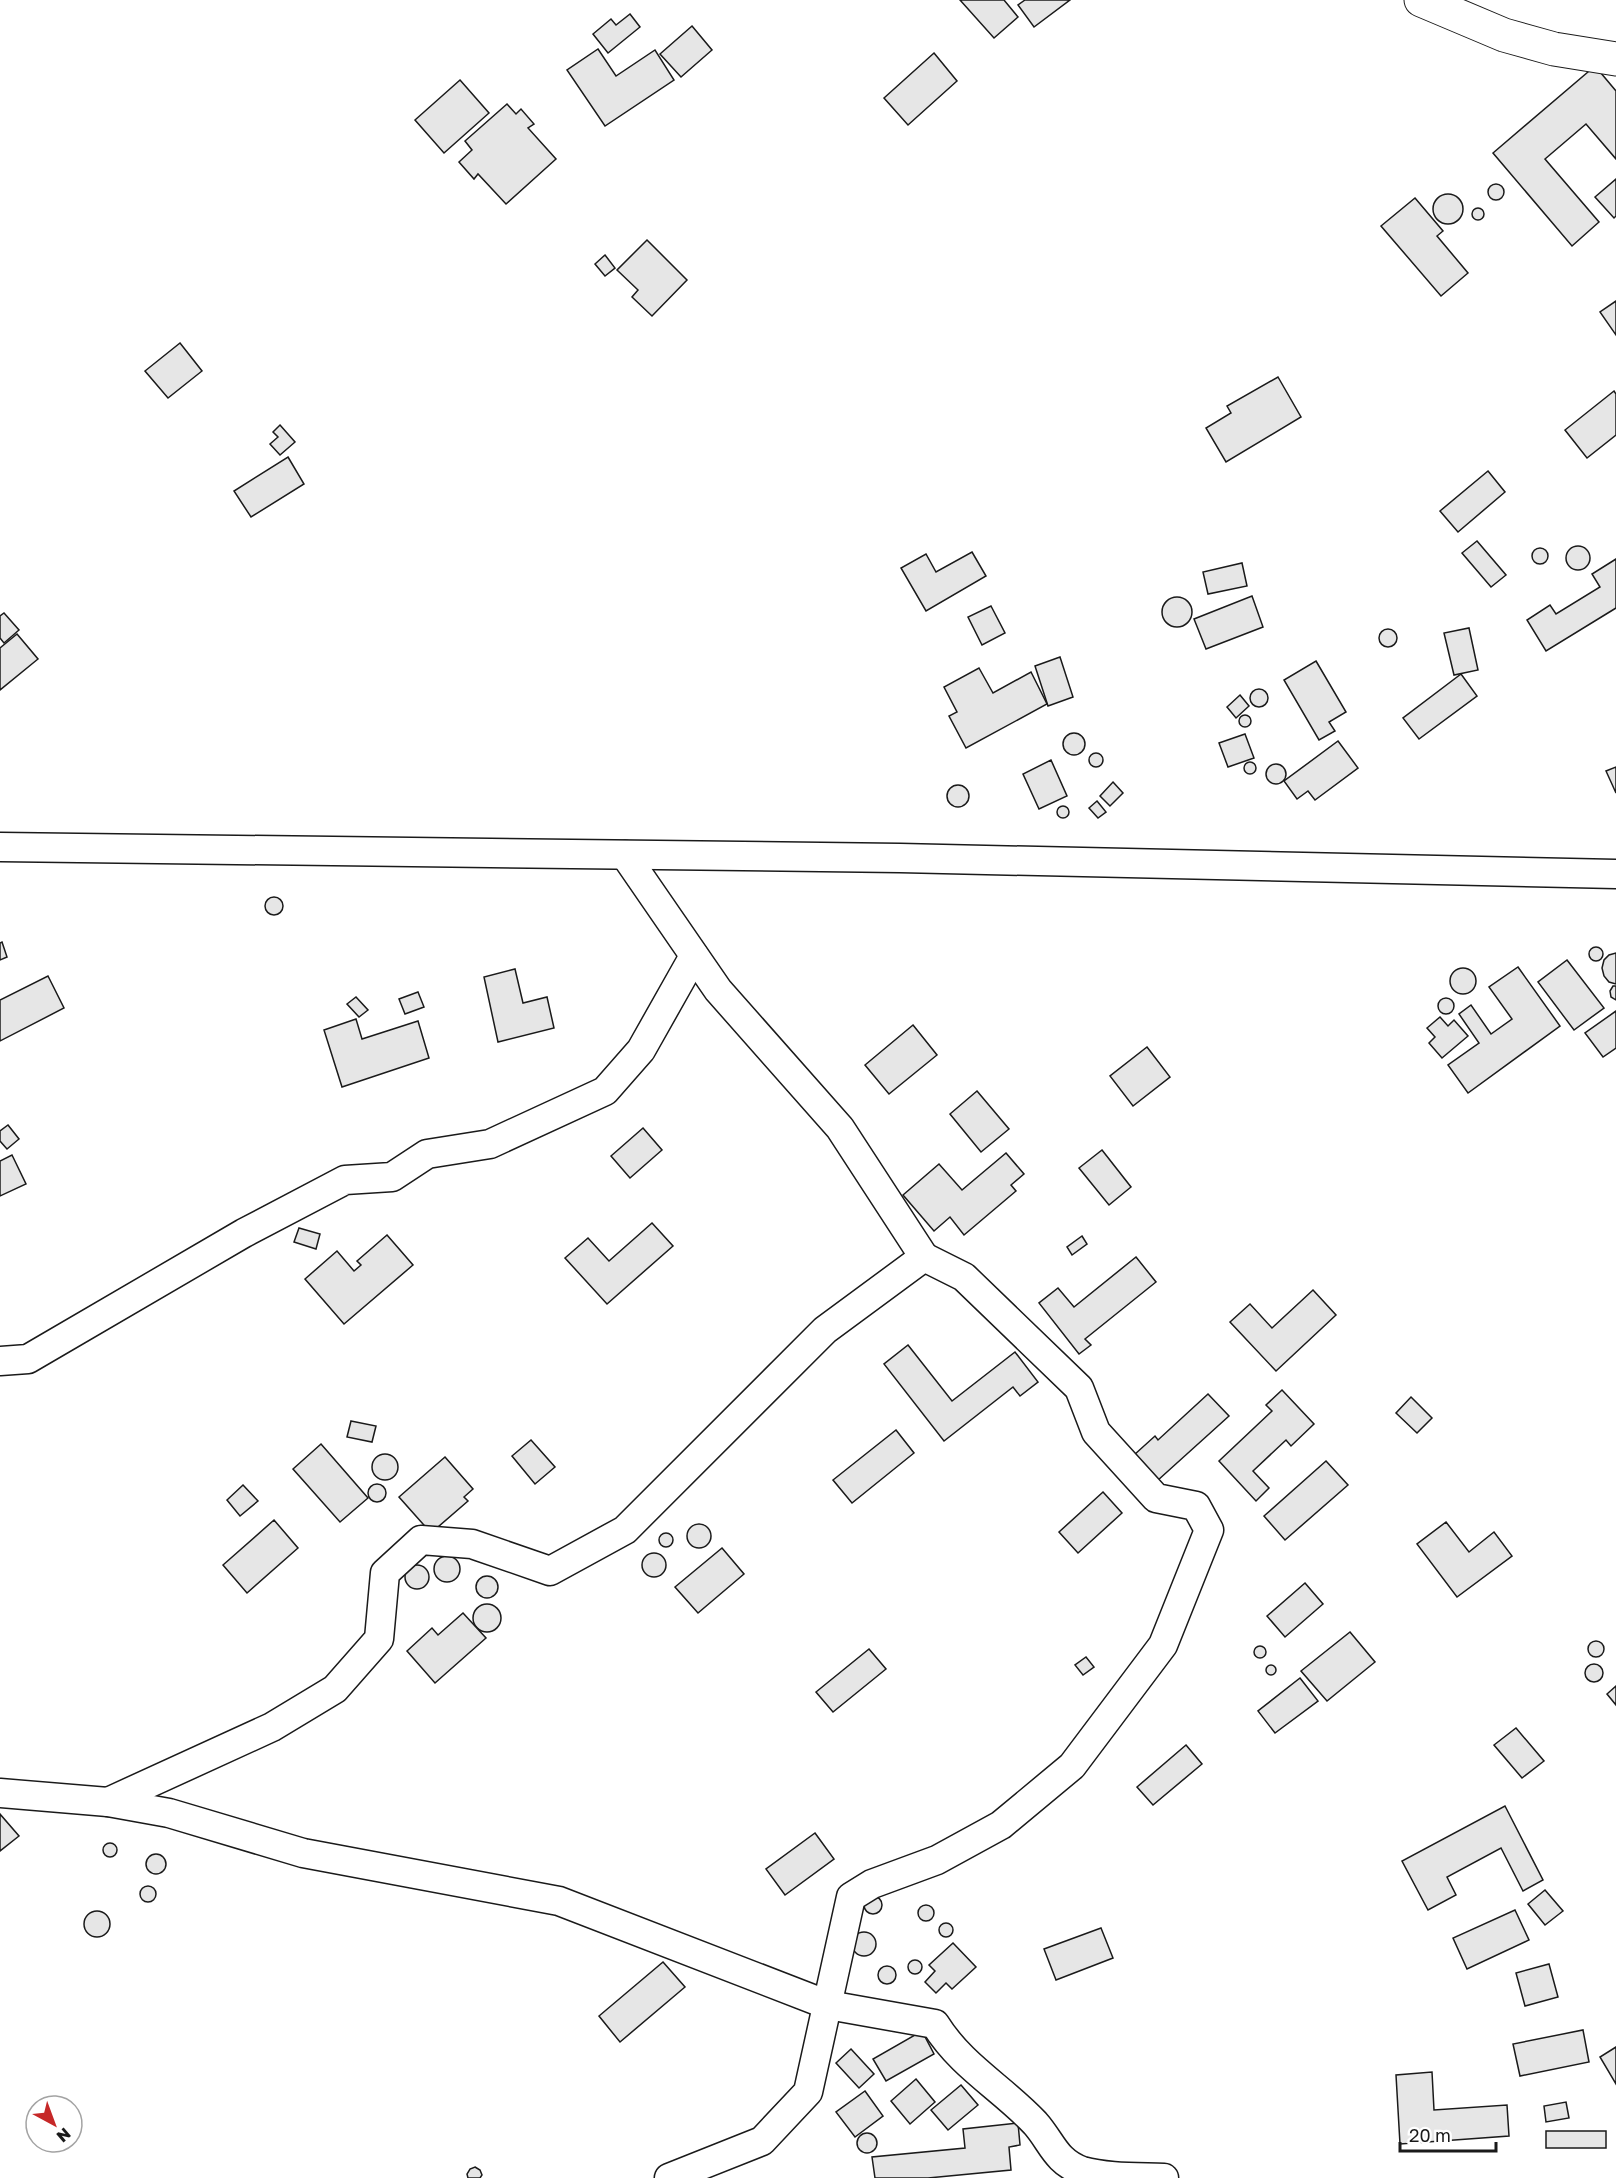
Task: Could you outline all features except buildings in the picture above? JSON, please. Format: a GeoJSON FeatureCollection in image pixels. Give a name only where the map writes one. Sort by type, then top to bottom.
{"type":"FeatureCollection","features":[{"type":"Feature","properties":{"kind":"street"},"geometry":{"type":"LineString","coordinates":[[1421,0],[1504,35],[1554,49],[1616,59]]}},
{"type":"Feature","properties":{"kind":"street"},"geometry":{"type":"LineString","coordinates":[[0,847],[900,858],[1616,874]]}},
{"type":"Feature","properties":{"kind":"street"},"geometry":{"type":"LineString","coordinates":[[625,855],[718,990],[840,1128],[924,1257],[964,1276],[1079,1388],[1096,1432],[1156,1498],[1196,1506],[1209,1530],[1163,1645],[1072,1766],[1001,1825],[937,1860],[872,1884],[851,1897],[808,2092],[762,2141],[669,2178]]}},
{"type":"Feature","properties":{"kind":"street"},"geometry":{"type":"LineString","coordinates":[[0,1361],[28,1359],[243,1233],[345,1180],[392,1177],[427,1154],[490,1144],[605,1091],[641,1050],[694,956]]}},
{"type":"Feature","properties":{"kind":"street"},"geometry":{"type":"LineString","coordinates":[[108,1802],[272,1727],[335,1689],[379,1639],[385,1573],[421,1540],[472,1544],[550,1571],[625,1530],[825,1330],[924,1257]]}},
{"type":"Feature","properties":{"kind":"street"},"geometry":{"type":"LineString","coordinates":[[0,1793],[108,1802],[169,1813],[303,1853],[559,1901],[828,2005],[935,2024],[948,2044],[961,2058],[1036,2124],[1057,2168],[1101,2175],[1164,2178]]}}]}
